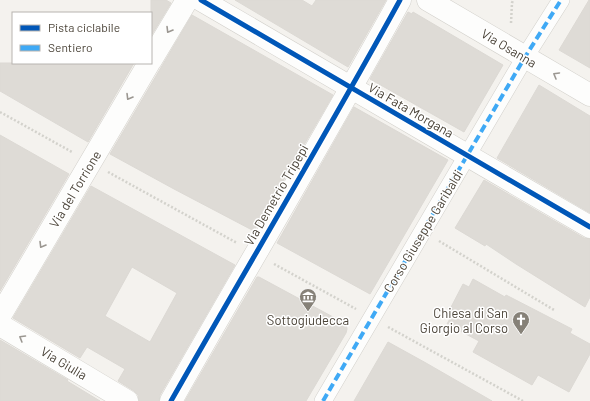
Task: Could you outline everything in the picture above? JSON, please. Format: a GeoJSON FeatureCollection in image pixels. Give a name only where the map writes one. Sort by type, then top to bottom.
{"type":"FeatureCollection","features":[{"type":"Feature","properties":{"kind":"street"},"geometry":{"type":"LineString","coordinates":[[152,58],[186,0]]}},
{"type":"Feature","properties":{"kind":"street","name":"Via Fata Morgana"},"geometry":{"type":"LineString","coordinates":[[201,0],[590,227]]}},
{"type":"Feature","properties":{"kind":"street","name":"Via Demetrio Tripepi"},"geometry":{"type":"LineString","coordinates":[[171,401],[255,253],[352,88],[400,0]]}},
{"type":"Feature","properties":{"kind":"street","name":"Via Osanna"},"geometry":{"type":"LineString","coordinates":[[428,0],[590,95]]}},
{"type":"Feature","properties":{"kind":"street","name":"Corso Giuseppe Garibaldi"},"geometry":{"type":"LineString","coordinates":[[323,401],[525,57],[561,0]]}},
{"type":"Feature","properties":{"kind":"street","name":"Via del Torrione"},"geometry":{"type":"LineString","coordinates":[[0,316],[148,64]]}},
{"type":"Feature","properties":{"kind":"street","name":"Via Giulia"},"geometry":{"type":"LineString","coordinates":[[0,325],[127,401]]}},
{"type":"Feature","properties":{"kind":"path"},"geometry":{"type":"LineString","coordinates":[[422,232],[554,310]]}},
{"type":"Feature","properties":{"kind":"building"},"geometry":{"type":"Polygon","coordinates":[[[151,0],[166,0],[171,3],[152,34],[152,12],[151,0]]]}},
{"type":"Feature","properties":{"kind":"building"},"geometry":{"type":"Polygon","coordinates":[[[235,0],[302,0],[312,6],[316,0],[386,0],[348,67],[235,0]]]}},
{"type":"Feature","properties":{"kind":"building"},"geometry":{"type":"Polygon","coordinates":[[[590,0],[590,68],[559,50],[590,0]]]}},
{"type":"Feature","properties":{"kind":"building"},"geometry":{"type":"Polygon","coordinates":[[[408,12],[412,14],[413,12],[503,65],[464,132],[370,79],[408,12]]]}},
{"type":"Feature","properties":{"kind":"building"},"geometry":{"type":"Polygon","coordinates":[[[192,15],[333,95],[254,231],[110,154],[192,15]]]}},
{"type":"Feature","properties":{"kind":"building"},"geometry":{"type":"Polygon","coordinates":[[[0,63],[133,64],[88,142],[0,91],[0,63]]]}},
{"type":"Feature","properties":{"kind":"building"},"geometry":{"type":"Polygon","coordinates":[[[539,85],[590,116],[590,213],[497,158],[539,85]]]}},
{"type":"Feature","properties":{"kind":"building"},"geometry":{"type":"Polygon","coordinates":[[[354,107],[448,160],[370,294],[277,243],[354,107]]]}},
{"type":"Feature","properties":{"kind":"building"},"geometry":{"type":"Polygon","coordinates":[[[0,135],[69,174],[0,291],[0,135]]]}},
{"type":"Feature","properties":{"kind":"building"},"geometry":{"type":"Polygon","coordinates":[[[484,180],[584,238],[590,239],[590,297],[585,307],[486,244],[485,246],[455,228],[484,180]]]}},
{"type":"Feature","properties":{"kind":"building"},"geometry":{"type":"Polygon","coordinates":[[[91,186],[235,265],[160,395],[159,401],[139,401],[138,395],[134,391],[118,381],[125,369],[87,347],[80,358],[13,318],[91,186]],[[132,267],[105,316],[150,342],[177,293],[132,267]]]}},
{"type":"Feature","properties":{"kind":"building"},"geometry":{"type":"Polygon","coordinates":[[[257,277],[346,324],[346,333],[306,401],[185,401],[257,277]]]}},
{"type":"Feature","properties":{"kind":"building","name":"Chiesa di San Giorgio al Corso"},"geometry":{"type":"Polygon","coordinates":[[[473,279],[505,297],[506,295],[572,329],[570,333],[590,344],[590,354],[569,392],[538,375],[532,385],[473,352],[479,341],[447,324],[452,315],[448,313],[463,284],[469,287],[473,279]]]}},
{"type":"Feature","properties":{"kind":"building"},"geometry":{"type":"Polygon","coordinates":[[[0,340],[68,380],[67,381],[100,401],[0,401],[0,340]]]}},
{"type":"Feature","properties":{"kind":"building"},"geometry":{"type":"Polygon","coordinates":[[[388,342],[426,363],[492,401],[354,401],[388,342]]]}},
{"type":"Feature","properties":{"kind":"marked path"},"geometry":{"type":"LineString","coordinates":[[323,401],[525,57],[561,0]]}},
{"type":"Feature","properties":{"kind":"cycle path"},"geometry":{"type":"LineString","coordinates":[[201,0],[590,227]]}},
{"type":"Feature","properties":{"kind":"cycle path"},"geometry":{"type":"LineString","coordinates":[[171,401],[344,101],[400,0]]}},
{"type":"Feature","properties":{"kind":"place","name":"Sottogiudecca"},"geometry":{"type":"Point","coordinates":[308,312]}},
{"type":"Feature","properties":{"kind":"place","name":"Chiesa di San Giorgio al Corso"},"geometry":{"type":"Point","coordinates":[521,335]}}]}
